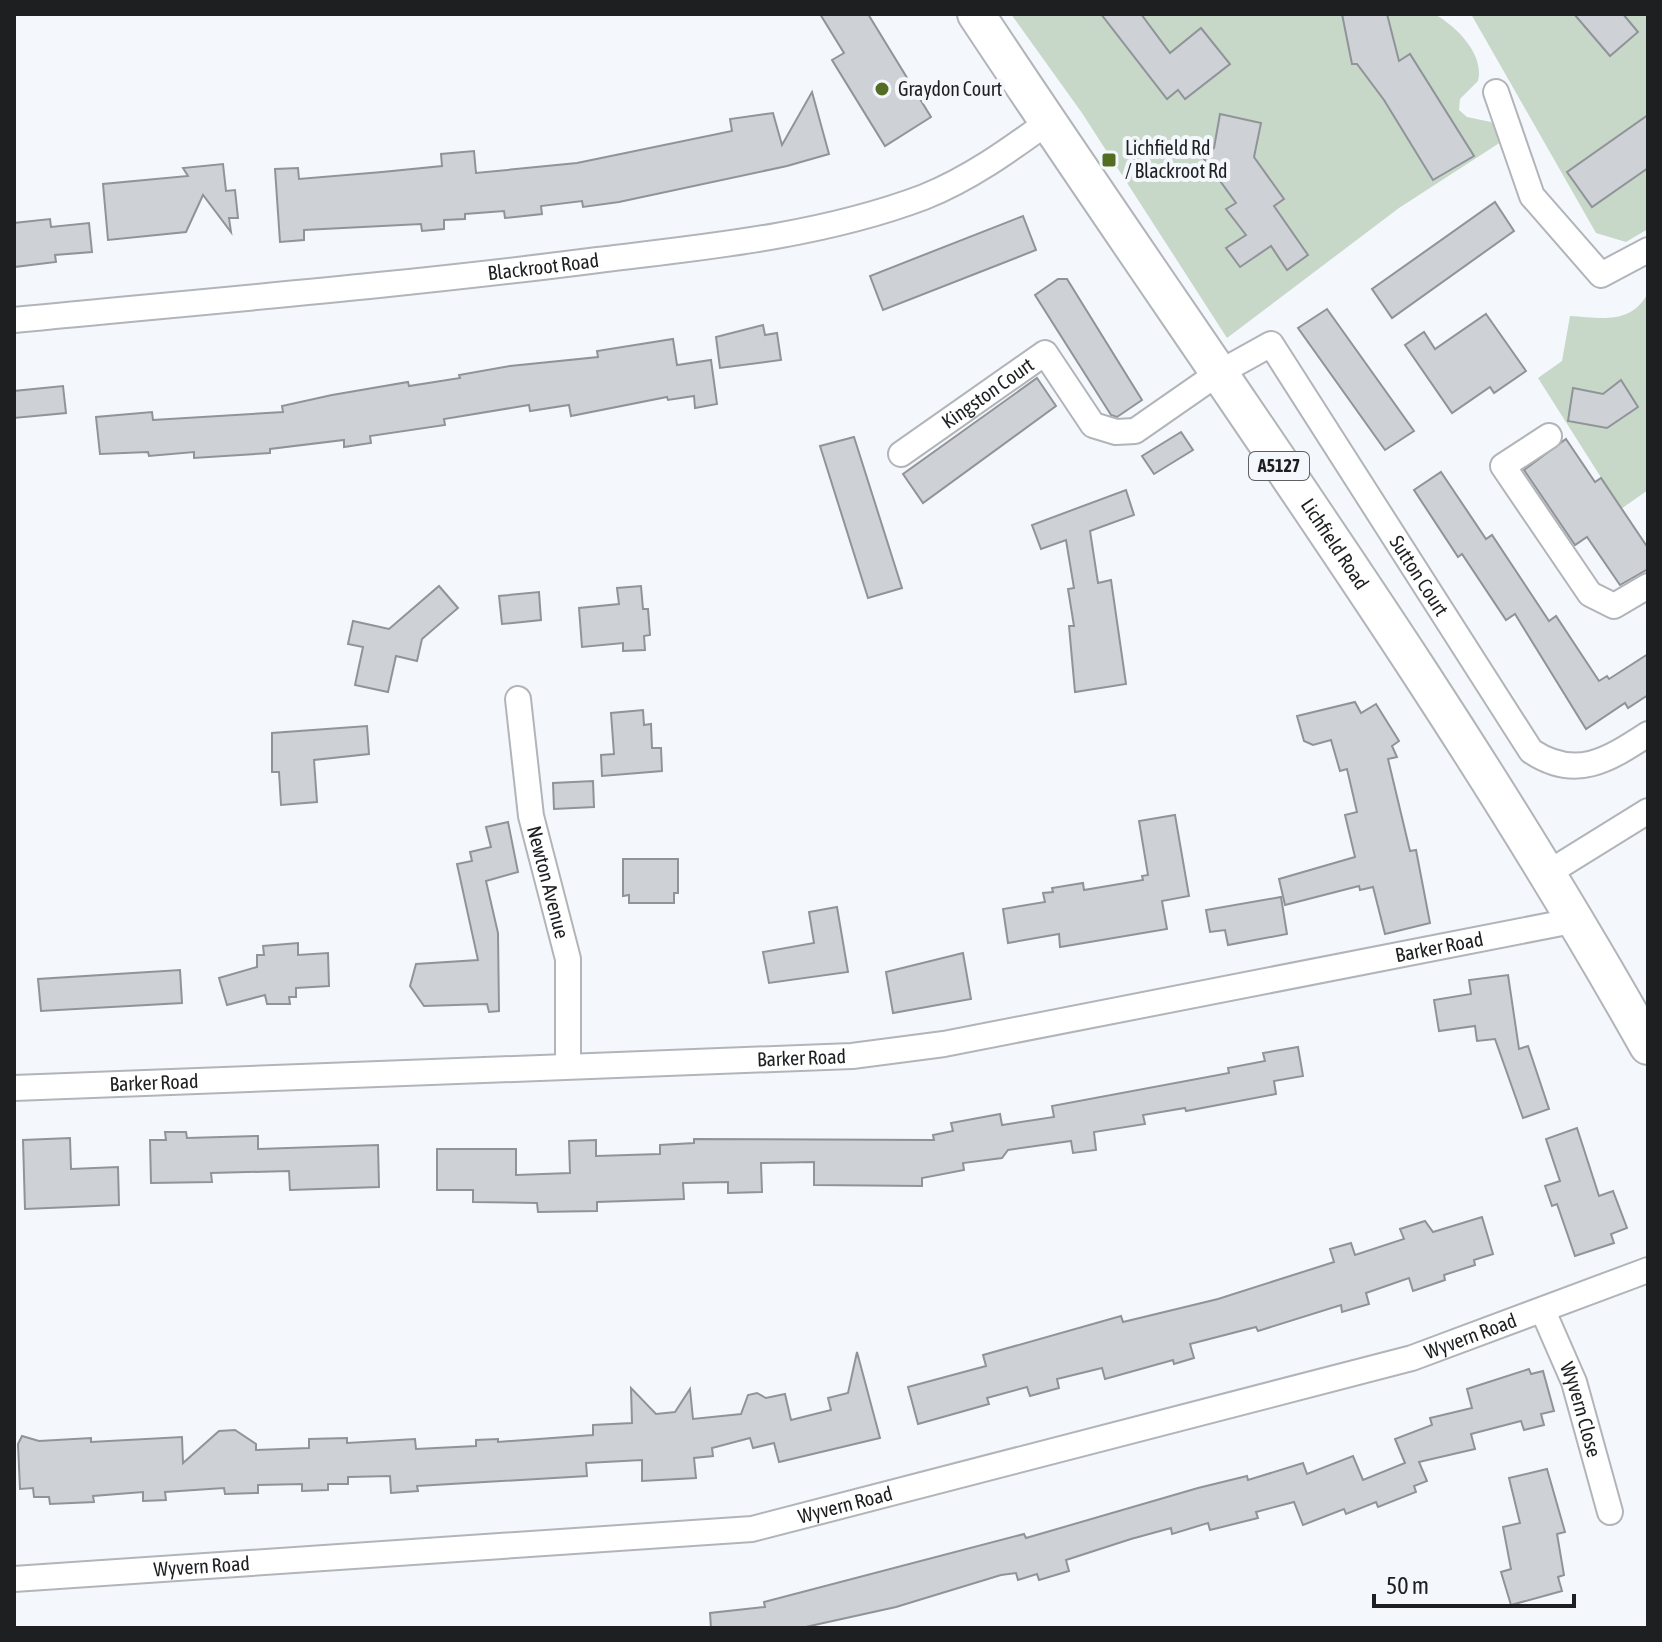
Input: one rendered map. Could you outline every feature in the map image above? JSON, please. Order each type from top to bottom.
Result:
[{"type":"main road","name":"Lichfield Road","points":[[976,14],[1386,621],[1577,920],[1648,1046]]},
{"type":"street","points":[[1496,92],[1532,196],[1601,275],[1648,250]]},
{"type":"street","name":"Blackroot Road","points":[[14,320],[493,274],[755,238],[839,222],[926,196],[991,164],[1048,122]]},
{"type":"street","name":"Sutton Court","points":[[1217,374],[1271,344],[1531,751],[1549,763],[1575,767],[1610,759],[1648,734]]},
{"type":"street","name":"Kingston Court","points":[[901,454],[1045,353],[1093,425],[1116,432],[1135,431],[1217,374]]},
{"type":"street","points":[[1549,436],[1503,466],[1590,594],[1614,606],[1648,586]]},
{"type":"street","name":"Newton Avenue","points":[[518,699],[531,816],[568,959],[568,1066]]},
{"type":"street","points":[[1548,873],[1648,811]]},
{"type":"street","name":"Barker Road","points":[[14,1088],[852,1056],[944,1044],[1577,920]]},
{"type":"street","name":"Wyvern Road","points":[[14,1579],[752,1529],[1412,1358],[1648,1270]]},
{"type":"street","name":"Wyvern Close","points":[[1543,1311],[1574,1382],[1610,1512]]},
{"type":"green space","points":[[1011,14],[1434,14],[1459,33],[1477,61],[1478,81],[1460,99],[1459,110],[1467,117],[1491,122],[1504,140],[1399,208],[1227,338],[1082,113]]},
{"type":"green space","points":[[1471,14],[1648,14],[1648,229],[1626,242],[1596,233]]},
{"type":"green space","points":[[1648,293],[1648,490],[1621,509],[1538,378],[1562,361],[1570,316],[1604,318],[1624,315],[1641,303]]},
{"type":"building","name":"Graydon Court","points":[[820,14],[868,14],[931,117],[885,146],[832,60],[844,53]]},
{"type":"building","points":[[1101,14],[1141,14],[1170,53],[1201,28],[1230,64],[1185,99],[1178,90],[1167,99]]},
{"type":"building","points":[[1342,14],[1387,14],[1399,61],[1410,54],[1474,156],[1433,180],[1384,100],[1357,64],[1352,64]]},
{"type":"building","points":[[1574,14],[1623,14],[1638,32],[1610,56]]},
{"type":"building","points":[[812,92],[829,154],[787,166],[619,202],[583,207],[582,201],[541,206],[542,214],[505,218],[504,211],[465,214],[465,219],[444,220],[444,229],[422,231],[421,224],[304,230],[304,240],[280,242],[275,169],[298,168],[299,179],[382,172],[442,166],[441,154],[474,151],[476,173],[577,163],[732,131],[730,119],[773,113],[782,145]]},
{"type":"building","points":[[1220,114],[1261,123],[1254,157],[1284,199],[1274,206],[1308,255],[1287,270],[1271,246],[1240,267],[1226,248],[1246,235],[1226,209],[1236,203],[1202,156],[1214,148]]},
{"type":"building","points":[[1648,115],[1648,168],[1592,207],[1567,172]]},
{"type":"building","points":[[223,164],[226,191],[235,190],[238,218],[229,218],[231,232],[203,195],[186,232],[108,240],[103,184],[188,176],[183,168]]},
{"type":"building","points":[[1495,202],[1514,231],[1392,318],[1372,289]]},
{"type":"building","points":[[1023,216],[1036,250],[883,310],[870,276]]},
{"type":"building","points":[[50,219],[51,227],[89,223],[92,252],[55,255],[56,262],[14,267],[14,223]]},
{"type":"building","points":[[1058,279],[1067,279],[1142,400],[1117,417],[1111,415],[1035,295]]},
{"type":"building","points":[[1327,309],[1414,431],[1385,450],[1298,328]]},
{"type":"building","points":[[1486,314],[1526,371],[1494,393],[1490,387],[1452,413],[1405,345],[1424,332],[1435,349]]},
{"type":"building","points":[[763,325],[765,335],[777,333],[781,360],[720,368],[716,337]]},
{"type":"building","points":[[673,339],[677,365],[711,360],[717,404],[695,408],[694,396],[668,400],[667,397],[571,416],[569,405],[530,411],[529,405],[444,419],[445,425],[370,436],[371,443],[344,447],[344,440],[270,449],[270,453],[194,458],[194,452],[149,456],[148,452],[100,454],[96,417],[152,412],[153,420],[283,412],[282,406],[332,395],[408,382],[409,386],[460,378],[459,375],[510,366],[598,357],[597,351]]},
{"type":"building","points":[[1037,378],[1056,406],[923,503],[903,474]]},
{"type":"building","points":[[1621,380],[1638,407],[1607,428],[1568,421],[1573,388],[1603,394]]},
{"type":"building","points":[[63,386],[66,413],[14,418],[14,391]]},
{"type":"building","points":[[1181,432],[1193,450],[1154,474],[1142,456]]},
{"type":"building","points":[[854,437],[902,588],[868,598],[820,446]]},
{"type":"building","points":[[1566,439],[1595,482],[1601,478],[1648,548],[1648,569],[1620,585],[1587,537],[1575,545],[1524,470]]},
{"type":"building","points":[[1441,472],[1486,539],[1492,535],[1549,621],[1556,616],[1599,681],[1607,676],[1609,679],[1648,654],[1648,695],[1628,708],[1625,703],[1586,729],[1515,614],[1506,620],[1462,554],[1458,557],[1414,490]]},
{"type":"building","points":[[1126,490],[1134,515],[1090,531],[1098,583],[1111,580],[1126,684],[1075,692],[1069,626],[1074,626],[1068,589],[1074,588],[1066,540],[1041,549],[1032,525]]},
{"type":"building","points":[[439,586],[458,608],[422,639],[417,661],[396,656],[388,692],[355,685],[363,647],[348,644],[353,621],[389,629]]},
{"type":"building","points":[[641,586],[643,609],[648,609],[650,635],[644,636],[645,650],[623,651],[623,643],[582,647],[579,608],[619,604],[617,588]]},
{"type":"building","points":[[539,592],[541,620],[502,624],[499,596]]},
{"type":"building","points":[[1355,702],[1361,713],[1376,704],[1399,741],[1392,746],[1397,757],[1388,759],[1410,851],[1416,850],[1430,923],[1385,934],[1373,887],[1360,890],[1359,886],[1285,905],[1279,879],[1355,857],[1345,815],[1357,812],[1347,769],[1340,771],[1331,740],[1313,745],[1304,741],[1297,716]]},
{"type":"building","points":[[643,710],[644,725],[651,724],[652,748],[661,748],[662,771],[602,776],[601,755],[614,754],[611,713]]},
{"type":"building","points":[[367,726],[369,754],[314,760],[317,802],[281,805],[279,772],[272,772],[272,733]]},
{"type":"building","points":[[593,781],[594,807],[554,809],[553,783]]},
{"type":"building","points":[[1175,815],[1189,896],[1162,901],[1167,929],[1060,947],[1059,934],[1008,943],[1003,909],[1045,902],[1043,893],[1053,892],[1052,888],[1083,883],[1084,890],[1143,880],[1142,876],[1148,875],[1139,821]]},
{"type":"building","points":[[508,822],[518,872],[486,881],[498,933],[499,1011],[489,1012],[487,1004],[424,1006],[410,986],[416,964],[478,960],[457,864],[472,861],[470,852],[491,847],[486,827]]},
{"type":"building","points":[[623,859],[678,859],[678,893],[674,893],[674,903],[629,903],[629,895],[623,896]]},
{"type":"building","points":[[1281,897],[1287,934],[1228,945],[1225,930],[1210,932],[1206,910]]},
{"type":"building","points":[[837,907],[848,972],[769,983],[763,952],[814,943],[809,912]]},
{"type":"building","points":[[298,943],[298,955],[328,953],[329,986],[296,988],[296,997],[289,997],[290,1004],[267,1004],[265,995],[227,1005],[219,978],[257,967],[257,955],[264,955],[263,946]]},
{"type":"building","points":[[963,953],[971,999],[893,1013],[886,972]]},
{"type":"building","points":[[180,970],[182,1003],[41,1011],[38,979]]},
{"type":"building","points":[[1508,975],[1519,1049],[1528,1046],[1549,1109],[1523,1118],[1495,1039],[1477,1041],[1475,1026],[1439,1031],[1434,1000],[1471,994],[1469,980]]},
{"type":"building","points":[[1298,1047],[1303,1076],[1274,1081],[1276,1094],[1186,1111],[1185,1108],[1143,1115],[1145,1124],[1094,1132],[1096,1150],[1073,1153],[1071,1141],[1008,1150],[1002,1158],[963,1163],[964,1170],[922,1178],[922,1186],[814,1185],[814,1162],[761,1163],[762,1192],[728,1193],[728,1182],[683,1183],[684,1199],[597,1202],[597,1211],[538,1212],[537,1203],[473,1202],[473,1190],[437,1190],[437,1149],[516,1149],[516,1175],[570,1173],[569,1141],[596,1140],[596,1156],[660,1154],[660,1145],[694,1143],[694,1139],[934,1140],[933,1135],[953,1131],[951,1123],[1000,1114],[1002,1125],[1054,1117],[1052,1106],[1229,1073],[1228,1068],[1265,1061],[1263,1053]]},
{"type":"building","points":[[1577,1128],[1599,1196],[1613,1191],[1627,1228],[1611,1234],[1614,1243],[1575,1256],[1557,1204],[1552,1206],[1545,1186],[1560,1181],[1546,1139]]},
{"type":"building","points":[[165,1132],[186,1132],[187,1138],[258,1136],[258,1149],[378,1145],[379,1187],[290,1190],[289,1171],[211,1173],[212,1182],[151,1183],[150,1140],[166,1140]]},
{"type":"building","points":[[70,1138],[71,1169],[118,1167],[119,1205],[25,1209],[23,1140]]},
{"type":"building","points":[[1482,1217],[1493,1254],[1474,1260],[1475,1265],[1444,1275],[1445,1280],[1413,1291],[1409,1278],[1366,1293],[1369,1304],[1342,1312],[1341,1305],[1258,1331],[1256,1327],[1190,1344],[1194,1358],[1174,1364],[1173,1360],[1105,1379],[1102,1368],[1057,1379],[1059,1388],[1030,1396],[1027,1387],[987,1398],[989,1404],[918,1424],[908,1387],[986,1366],[983,1355],[1121,1316],[1123,1322],[1218,1299],[1334,1262],[1330,1249],[1351,1243],[1355,1255],[1404,1239],[1400,1229],[1425,1221],[1433,1232]]},
{"type":"building","points":[[857,1352],[880,1438],[779,1462],[774,1443],[753,1448],[750,1438],[712,1448],[713,1456],[694,1458],[696,1478],[642,1481],[642,1460],[586,1463],[587,1476],[417,1486],[418,1491],[391,1493],[390,1476],[348,1477],[348,1484],[328,1484],[328,1490],[302,1491],[302,1484],[258,1485],[258,1493],[225,1494],[224,1488],[165,1492],[166,1500],[143,1501],[143,1492],[93,1496],[94,1502],[50,1504],[49,1497],[34,1497],[33,1488],[20,1489],[18,1444],[22,1436],[39,1441],[91,1438],[91,1442],[182,1437],[183,1463],[219,1431],[235,1430],[256,1444],[256,1450],[309,1448],[309,1439],[347,1438],[347,1443],[415,1439],[416,1449],[476,1446],[476,1440],[498,1439],[498,1442],[593,1435],[593,1425],[632,1423],[631,1388],[656,1414],[675,1412],[690,1389],[693,1419],[741,1414],[748,1395],[757,1393],[766,1398],[785,1394],[791,1420],[831,1410],[828,1398],[848,1393]]},
{"type":"building","points":[[1529,1369],[1531,1374],[1543,1371],[1554,1411],[1541,1414],[1544,1425],[1524,1430],[1521,1421],[1471,1434],[1475,1449],[1419,1462],[1427,1481],[1414,1486],[1416,1492],[1378,1507],[1376,1502],[1346,1514],[1344,1509],[1303,1525],[1294,1502],[1256,1512],[1258,1518],[1210,1530],[1208,1523],[1172,1534],[1171,1528],[1131,1539],[1066,1560],[1069,1571],[1039,1580],[1037,1574],[1018,1580],[1016,1573],[1001,1575],[896,1607],[801,1628],[711,1628],[710,1613],[765,1607],[764,1602],[1024,1534],[1026,1538],[1198,1488],[1247,1476],[1248,1480],[1303,1463],[1307,1474],[1353,1456],[1363,1480],[1405,1463],[1395,1439],[1432,1425],[1430,1418],[1472,1408],[1467,1389]]},
{"type":"building","points":[[1547,1469],[1565,1532],[1557,1534],[1564,1575],[1558,1577],[1562,1591],[1511,1605],[1501,1572],[1511,1569],[1503,1527],[1520,1523],[1509,1478]]},
{"type":"place","name":"Graydon Court","points":[[882,89]]},
{"type":"place","name":"Lichfield Rd / Blackroot Rd","points":[[1109,160]]}]
